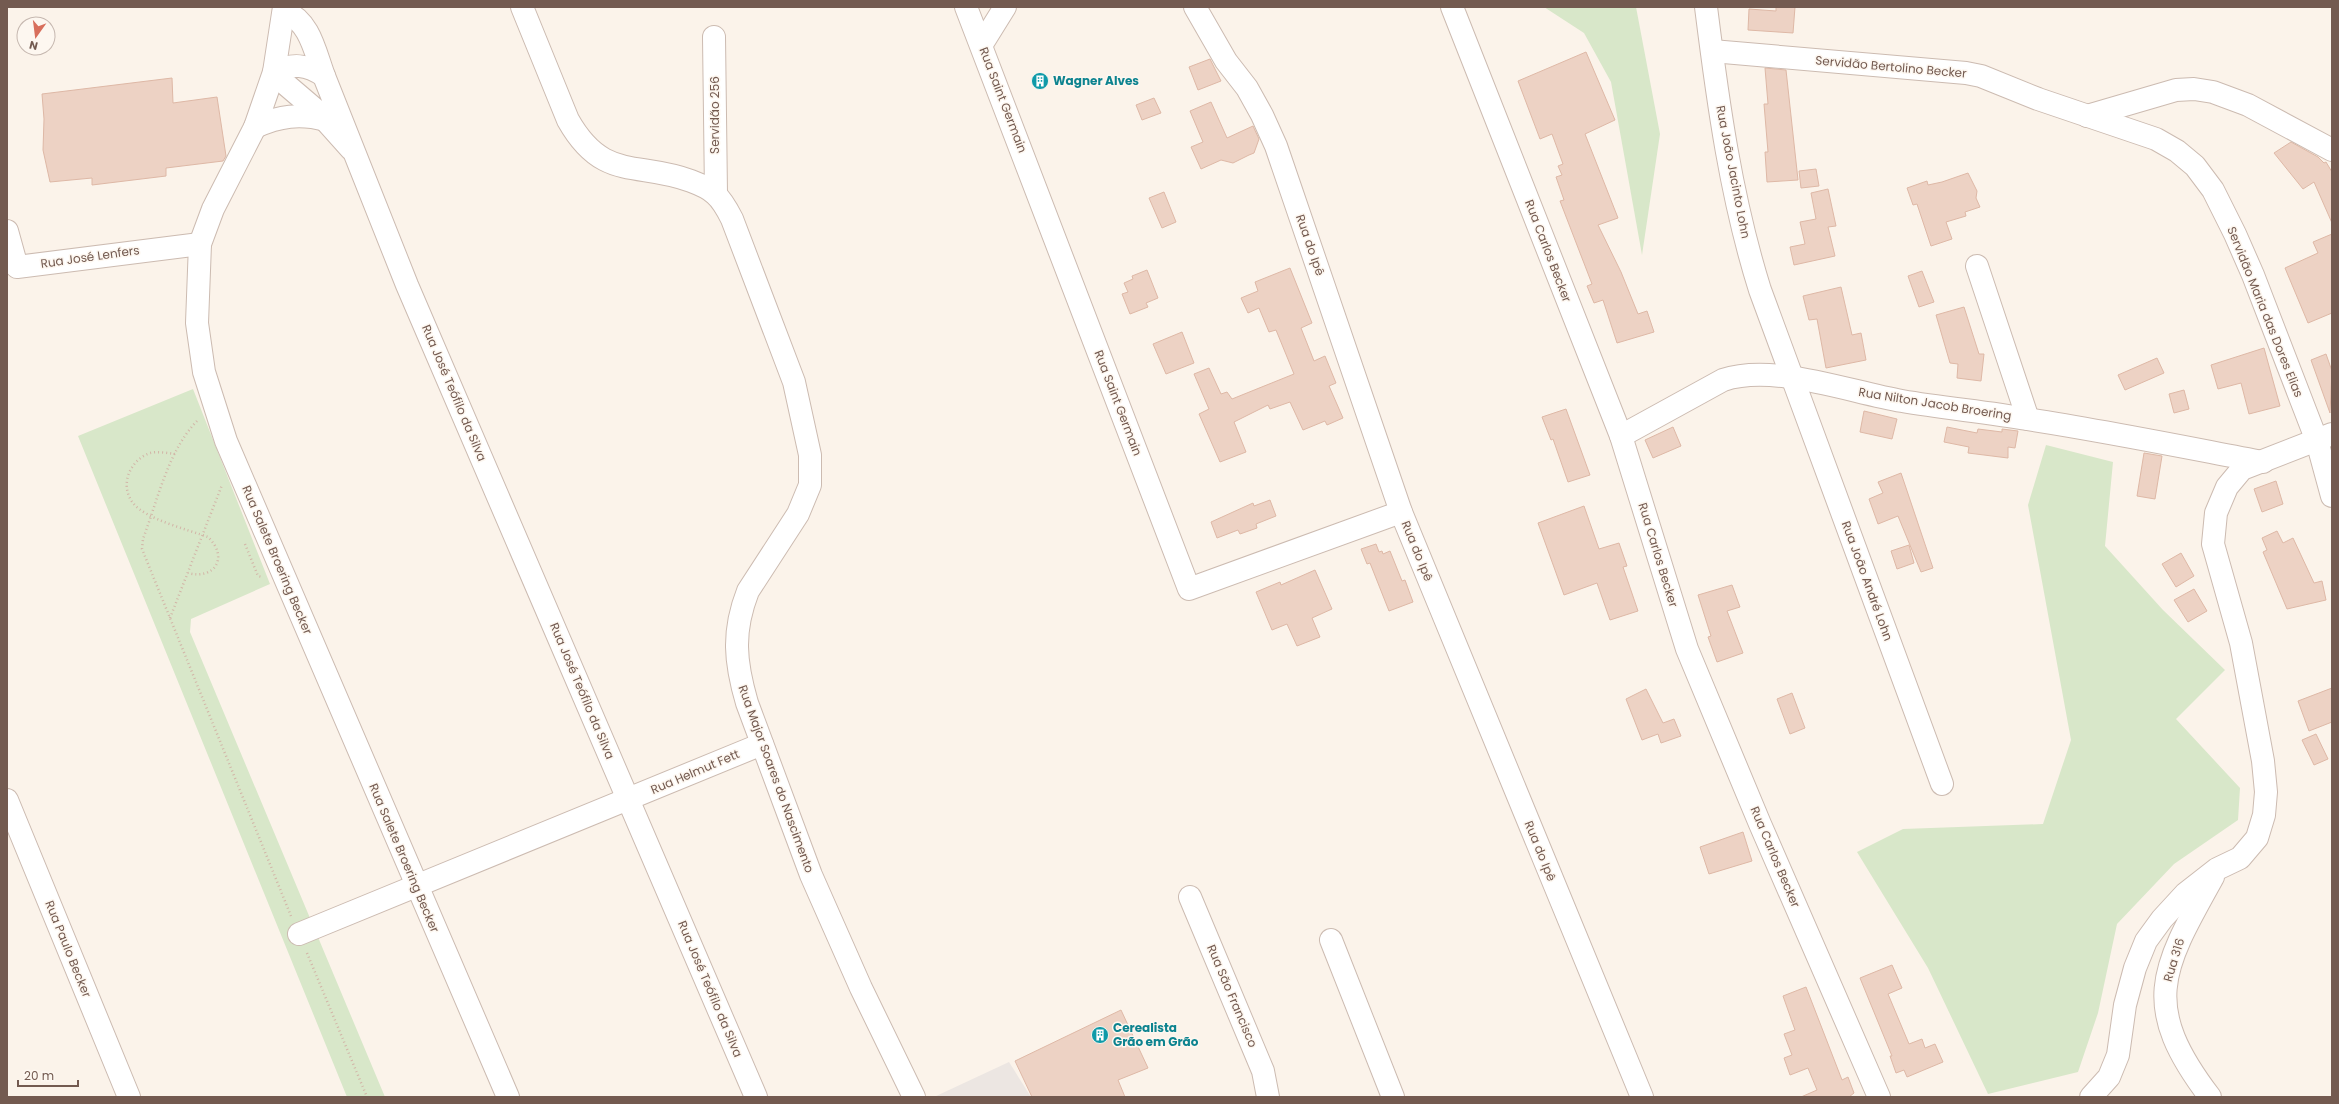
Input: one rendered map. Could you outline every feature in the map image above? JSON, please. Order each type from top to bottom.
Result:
[{"type":"street","points":[[522,7],[568,120],[589,149],[621,167],[684,178],[716,194]]},
{"type":"street","name":"Rua Saint Germain","points":[[966,7],[982,44],[1189,589],[1401,512]]},
{"type":"street","points":[[982,44],[1006,7]]},
{"type":"street","name":"Rua do Ipê","points":[[1195,7],[1226,61],[1247,88],[1262,115],[1276,146],[1401,512],[1642,1097]]},
{"type":"street","name":"Rua Carlos Becker","points":[[1452,7],[1621,436],[1687,649],[1760,824],[1879,1097]]},
{"type":"street","name":"Rua João Jacinto Lohn","points":[[1706,7],[1738,213],[1760,290],[1793,378]]},
{"type":"street","name":"Rua Salete Broering Becker","points":[[284,9],[274,72],[255,127],[213,208],[200,244],[197,323],[204,372],[214,408],[416,887],[508,1097]]},
{"type":"street","name":"Rua José Teófilo da Silva","points":[[284,9],[295,16],[306,27],[351,149],[407,285],[756,1097]]},
{"type":"street","name":"Servidão 256","points":[[714,37],[716,194]]},
{"type":"street","name":"Servidão Bertolino Becker","points":[[1712,51],[1966,73],[1981,76],[2087,116]]},
{"type":"street","points":[[324,76],[308,67],[299,65],[282,68],[274,72],[326,120],[351,149]]},
{"type":"street","points":[[2087,116],[2176,90],[2194,89],[2213,92],[2248,105],[2289,125],[2332,150]]},
{"type":"street","points":[[255,127],[272,120],[294,116],[326,120]]},
{"type":"street","name":"Servidão Maria das Dores Elias","points":[[2087,116],[2156,139],[2177,151],[2195,166],[2212,190],[2235,234],[2324,437],[2332,496]]},
{"type":"street","name":"Rua Major Soares do Nascimento","points":[[716,194],[732,219],[794,382],[810,455],[810,485],[798,514],[748,591],[739,622],[736,639],[739,674],[762,744],[811,875],[861,988],[914,1097]]},
{"type":"street","name":"Rua José Lenfers","points":[[7,231],[12,268],[200,244]]},
{"type":"street","points":[[1977,266],[2028,419]]},
{"type":"street","name":"Rua Nilton Jacob Broering","points":[[1621,436],[1723,380],[1736,375],[1765,374],[1793,378],[1901,401],[2028,419],[2263,462]]},
{"type":"street","name":"Rua João André Lohn","points":[[1793,378],[1942,784]]},
{"type":"street","points":[[2091,1097],[2109,1077],[2118,1055],[2125,1005],[2135,968],[2146,941],[2162,919],[2185,894],[2217,869],[2240,858],[2257,838],[2264,815],[2266,792],[2249,678],[2215,553],[2214,524],[2219,503],[2234,478],[2242,469],[2324,437]]},
{"type":"street","name":"Rua Helmut Fett","points":[[299,934],[629,800],[762,744]]},
{"type":"street","name":"Rua Paulo Becker","points":[[7,800],[129,1097]]},
{"type":"street","name":"Rua 316","points":[[2210,1097],[2189,1069],[2171,1034],[2164,1004],[2167,975],[2178,941],[2217,869]]},
{"type":"street","name":"Rua São Francisco","points":[[1190,897],[1263,1071],[1268,1097]]},
{"type":"street","points":[[1331,940],[1393,1097]]},
{"type":"path","points":[[198,421],[185,434],[175,454],[143,538],[142,549],[299,934],[368,1097]]},
{"type":"path","points":[[175,454],[151,453],[137,460],[128,473],[126,488],[132,503],[152,516],[203,535],[215,544],[219,555],[216,565],[209,573],[198,576],[188,573]]},
{"type":"path","points":[[170,619],[223,485]]},
{"type":"shaded area","points":[[1009,1062],[1031,1097],[934,1097]]},
{"type":"green space","points":[[1544,7],[1636,7],[1660,134],[1642,255],[1611,82],[1584,33]]},
{"type":"green space","points":[[193,389],[270,584],[191,619],[190,632],[385,1097],[347,1097],[78,436]]},
{"type":"green space","points":[[2046,445],[2113,462],[2105,546],[2163,610],[2225,670],[2176,719],[2240,788],[2238,820],[2174,864],[2117,924],[2098,1013],[2078,1072],[1988,1094],[1928,968],[1857,852],[1903,829],[2043,824],[2071,740],[2028,505]]},
{"type":"building","points":[[1776,7],[1795,7],[1793,33],[1748,30],[1749,9],[1776,11]]},
{"type":"building","points":[[1586,52],[1615,120],[1585,134],[1618,218],[1598,225],[1621,272],[1638,314],[1647,311],[1654,332],[1617,343],[1603,300],[1594,303],[1587,286],[1592,284],[1560,201],[1564,200],[1556,177],[1562,175],[1558,166],[1563,164],[1552,134],[1540,139],[1518,81]]},
{"type":"building","points":[[1210,59],[1221,81],[1198,90],[1189,67]]},
{"type":"building","points":[[1765,68],[1786,70],[1798,180],[1767,182],[1765,152],[1768,152],[1764,104],[1768,104]]},
{"type":"building","points":[[172,78],[173,103],[217,97],[226,156],[223,161],[166,168],[166,176],[92,185],[92,178],[50,182],[43,150],[44,119],[42,94]]},
{"type":"building","points":[[1154,98],[1161,113],[1142,120],[1136,105]]},
{"type":"building","points":[[1211,102],[1227,138],[1253,126],[1259,139],[1254,153],[1233,163],[1221,160],[1201,169],[1191,147],[1203,142],[1190,111]]},
{"type":"building","points":[[2291,142],[2318,157],[2324,163],[2326,162],[2332,172],[2332,223],[2314,182],[2303,189],[2274,153]]},
{"type":"building","points":[[1816,169],[1819,186],[1801,188],[1799,171]]},
{"type":"building","points":[[1968,173],[1977,191],[1976,198],[1980,207],[1965,212],[1966,216],[1946,222],[1952,239],[1931,246],[1917,204],[1913,205],[1907,188],[1927,181],[1928,185],[1942,182]]},
{"type":"building","points":[[1828,189],[1836,226],[1828,227],[1835,256],[1794,265],[1790,247],[1805,244],[1800,222],[1816,219],[1811,193]]},
{"type":"building","points":[[1164,192],[1176,222],[1162,228],[1149,198]]},
{"type":"building","points":[[2332,234],[2332,313],[2308,323],[2285,268],[2318,253],[2313,242]]},
{"type":"building","points":[[1290,268],[1312,323],[1301,328],[1314,361],[1325,356],[1336,383],[1329,386],[1343,418],[1327,425],[1325,421],[1303,430],[1290,402],[1270,409],[1268,405],[1234,422],[1246,452],[1220,462],[1199,414],[1209,409],[1194,374],[1209,368],[1221,394],[1227,392],[1232,399],[1294,374],[1276,330],[1269,332],[1259,308],[1248,313],[1241,298],[1258,291],[1255,282]]},
{"type":"building","points":[[1147,270],[1158,298],[1146,303],[1148,307],[1130,314],[1122,294],[1128,292],[1124,283],[1133,279],[1132,276]]},
{"type":"building","points":[[1922,271],[1934,302],[1919,307],[1908,276]]},
{"type":"building","points":[[1841,287],[1852,335],[1861,333],[1866,360],[1826,368],[1817,319],[1809,320],[1803,296]]},
{"type":"building","points":[[1964,307],[1979,354],[1984,354],[1981,381],[1957,378],[1958,364],[1950,363],[1936,315]]},
{"type":"building","points":[[1182,332],[1194,363],[1166,374],[1153,344]]},
{"type":"building","points":[[2264,348],[2280,406],[2249,414],[2241,383],[2218,389],[2211,365]]},
{"type":"building","points":[[2326,354],[2332,371],[2330,413],[2311,360]]},
{"type":"building","points":[[2157,358],[2164,373],[2125,390],[2118,375]]},
{"type":"building","points":[[2184,390],[2189,409],[2174,413],[2169,394]]},
{"type":"building","points":[[1566,409],[1590,475],[1568,482],[1553,439],[1551,440],[1542,417]]},
{"type":"building","points":[[1864,411],[1897,419],[1892,439],[1860,432]]},
{"type":"building","points":[[1673,427],[1681,446],[1653,458],[1645,440]]},
{"type":"building","points":[[1947,427],[1977,433],[1978,429],[2002,432],[2002,429],[2018,431],[2015,448],[2008,447],[2008,458],[1968,453],[1969,447],[1944,442]]},
{"type":"building","points":[[2144,453],[2162,456],[2155,499],[2137,496]]},
{"type":"building","points":[[1901,473],[1933,568],[1921,572],[1898,516],[1878,524],[1869,499],[1883,493],[1878,482]]},
{"type":"building","points":[[2276,481],[2283,504],[2262,512],[2254,489]]},
{"type":"building","points":[[1270,500],[1276,516],[1256,524],[1257,528],[1240,534],[1238,530],[1217,538],[1211,522],[1253,503],[1254,506]]},
{"type":"building","points":[[1584,506],[1599,549],[1619,543],[1627,566],[1623,567],[1638,611],[1610,620],[1597,583],[1564,595],[1538,523]]},
{"type":"building","points":[[2277,531],[2283,543],[2293,538],[2314,583],[2322,581],[2326,600],[2287,609],[2263,552],[2267,550],[2262,538]]},
{"type":"building","points":[[1376,544],[1379,552],[1382,551],[1383,554],[1390,551],[1402,581],[1405,580],[1413,602],[1389,611],[1370,563],[1367,564],[1361,549]]},
{"type":"building","points":[[1909,545],[1914,563],[1897,569],[1891,551]]},
{"type":"building","points":[[2181,553],[2194,576],[2176,587],[2162,564]]},
{"type":"building","points":[[1315,570],[1332,609],[1312,618],[1320,637],[1297,646],[1287,624],[1272,630],[1256,592],[1280,582],[1281,585]]},
{"type":"building","points":[[1732,585],[1740,607],[1727,611],[1743,653],[1717,662],[1708,637],[1711,636],[1698,595]]},
{"type":"building","points":[[2194,589],[2207,611],[2188,622],[2174,600]]},
{"type":"building","points":[[2332,688],[2332,722],[2309,731],[2298,701]]},
{"type":"building","points":[[1646,689],[1663,723],[1674,719],[1681,736],[1661,743],[1658,734],[1642,740],[1626,699]]},
{"type":"building","points":[[1792,693],[1805,728],[1790,734],[1777,699]]},
{"type":"building","points":[[2316,734],[2328,759],[2314,765],[2302,740]]},
{"type":"building","points":[[1743,832],[1752,861],[1709,874],[1700,847]]},
{"type":"building","points":[[1892,965],[1902,988],[1888,994],[1909,1044],[1922,1039],[1925,1048],[1935,1044],[1943,1062],[1907,1077],[1904,1070],[1896,1073],[1890,1056],[1892,1056],[1860,978]]},
{"type":"building","points":[[1806,987],[1842,1080],[1848,1077],[1854,1093],[1849,1097],[1801,1097],[1817,1090],[1808,1068],[1790,1075],[1784,1058],[1792,1055],[1784,1034],[1795,1030],[1783,996]]},
{"type":"building","name":"Cerealista Grão em Grão","points":[[1121,1010],[1148,1068],[1118,1080],[1125,1097],[1032,1097],[1015,1061]]},
{"type":"place","name":"Wagner Alves","points":[[1040,81]]},
{"type":"place","name":"Cerealista Grão em Grão","points":[[1100,1035]]}]
